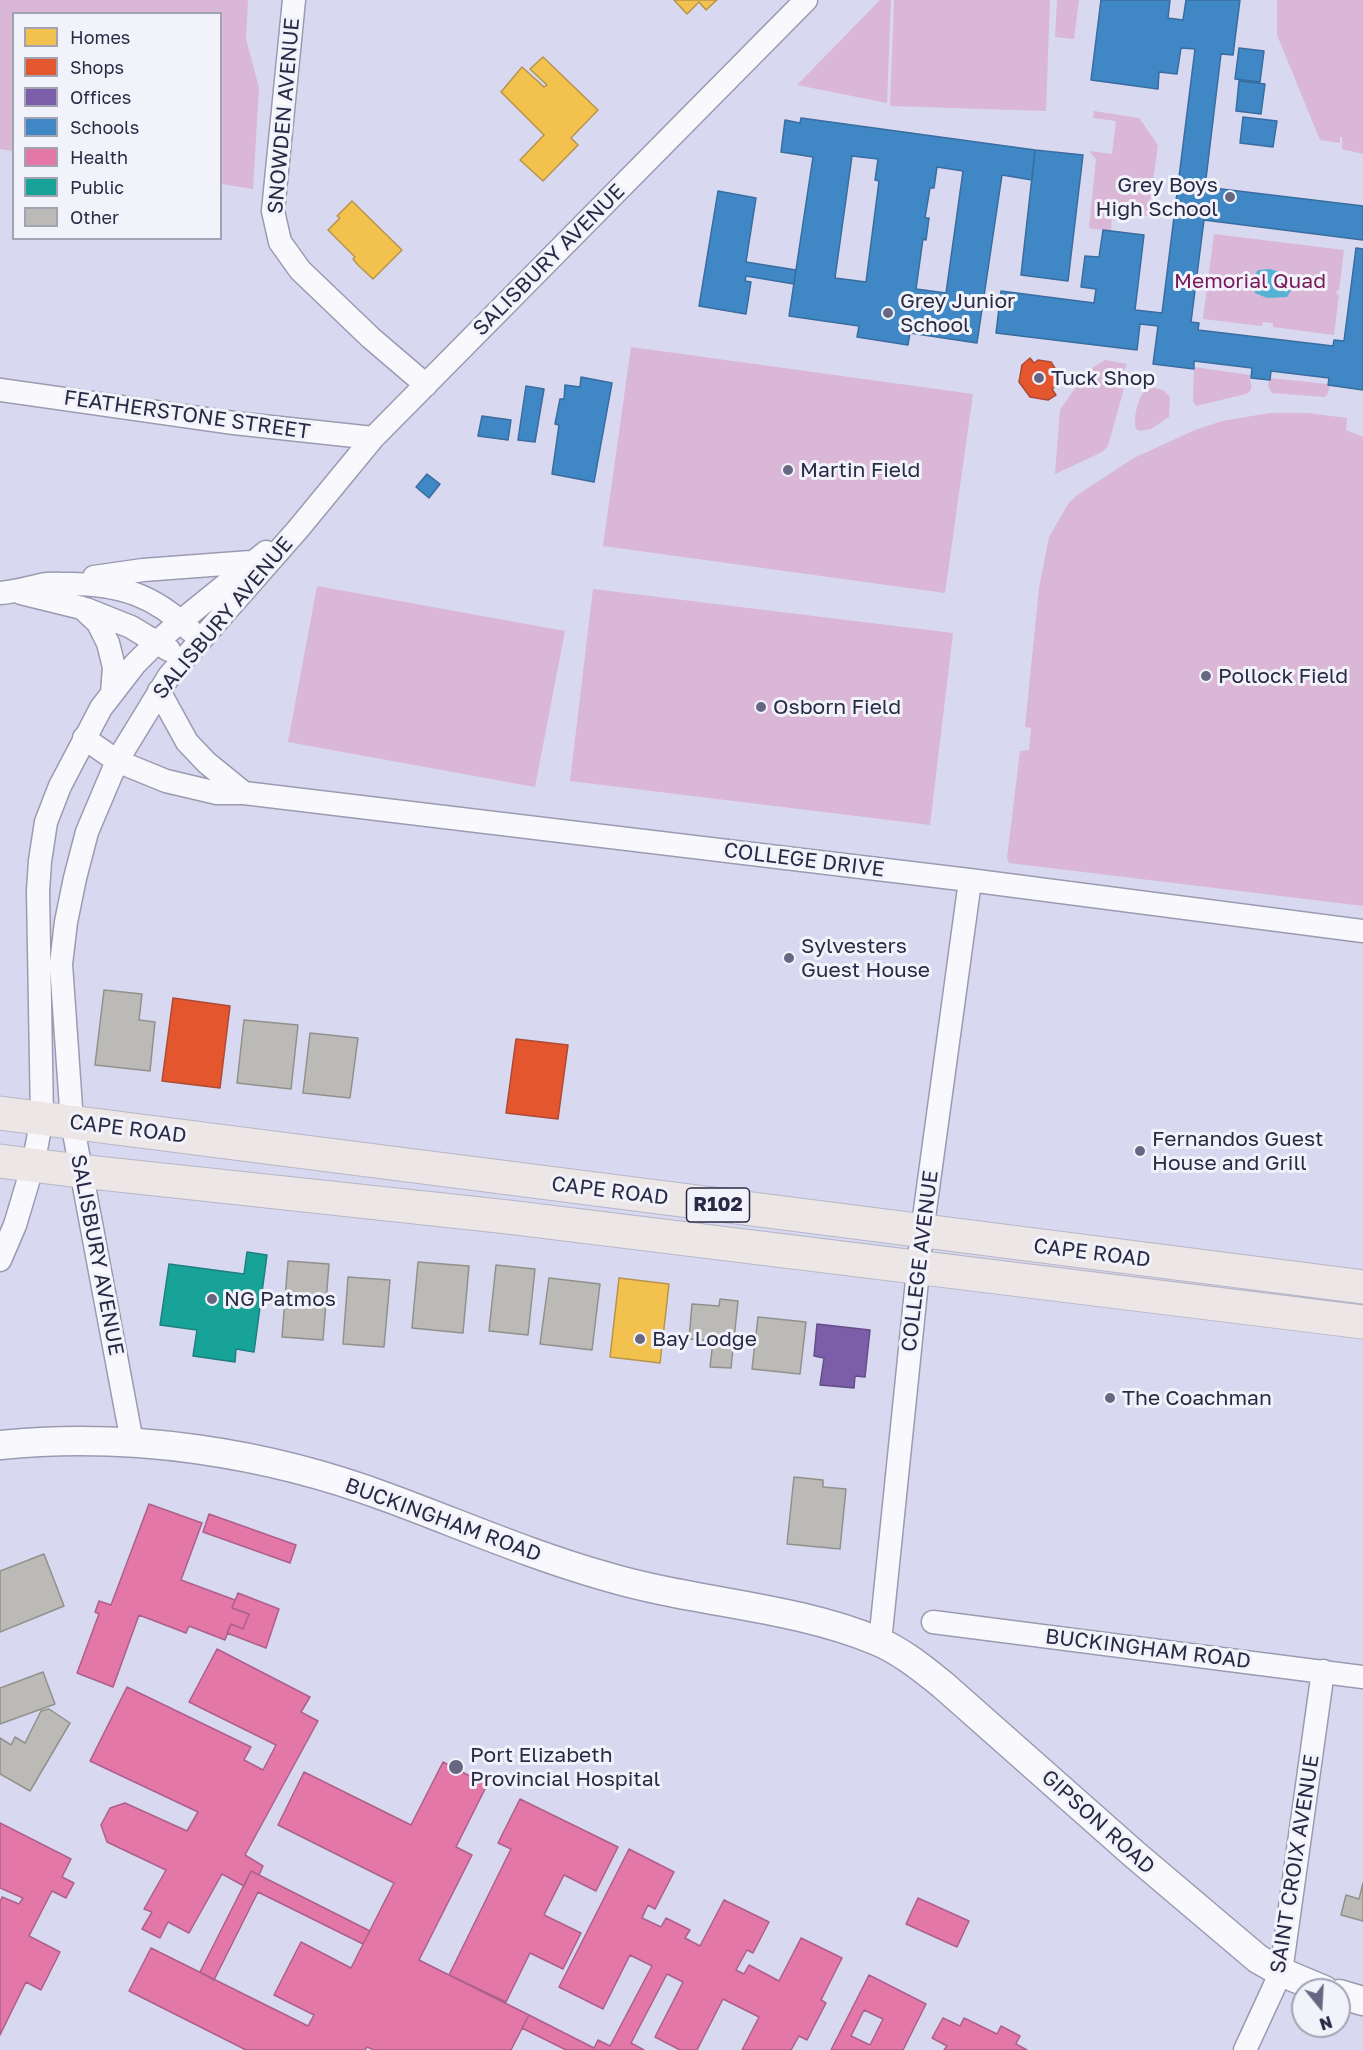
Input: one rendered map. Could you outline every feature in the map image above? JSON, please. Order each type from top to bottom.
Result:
[{"type":"main road","name":"CAPE ROAD","points":[[0,1113],[1363,1287]]},
{"type":"main road","name":"CAPE ROAD","points":[[0,1161],[496,1215],[1363,1322]]},
{"type":"street","name":"SNOWDEN AVENUE","points":[[294,0],[273,211],[280,242],[300,270],[371,338],[426,385]]},
{"type":"street","name":"SALISBURY AVENUE","points":[[0,1260],[15,1226],[33,1165],[57,1120],[62,964],[66,922],[87,832],[117,761],[159,691],[374,438],[806,0]]},
{"type":"street","name":"FEATHERSTONE STREET","points":[[0,390],[245,424],[374,438]]},
{"type":"street","name":"SALISBURY AVENUE","points":[[132,1442],[80,1171],[57,1120],[41,1042],[37,921],[39,861],[46,822],[60,786],[84,738],[112,693],[135,664],[181,621],[251,562],[299,528]]},
{"type":"street","points":[[8,593],[42,584],[143,570],[251,562]]},
{"type":"street","points":[[42,584],[113,586],[134,593],[159,605],[201,640]]},
{"type":"street","points":[[8,593],[82,608],[131,627],[158,642],[183,660]]},
{"type":"street","points":[[82,608],[98,623],[108,643],[114,667],[112,693]]},
{"type":"street","points":[[159,691],[187,742],[207,763],[244,793]]},
{"type":"street","name":"COLLEGE DRIVE","points":[[84,738],[117,761],[166,781],[217,793],[244,793],[1363,931]]},
{"type":"street","name":"COLLEGE AVENUE","points":[[880,1642],[922,1232],[970,881]]},
{"type":"street","name":"BUCKINGHAM ROAD","points":[[0,1445],[24,1442],[132,1442],[220,1452],[267,1461],[390,1498],[607,1577],[661,1591],[806,1619],[880,1642]]},
{"type":"street","name":"BUCKINGHAM ROAD","points":[[933,1623],[1363,1677]]},
{"type":"street","name":"GIPSON ROAD","points":[[880,1642],[919,1666],[943,1685],[1202,1913],[1258,1959],[1295,1978]]},
{"type":"street","name":"SAINT CROIX AVENUE","points":[[1245,2050],[1281,1972],[1323,1671]]},
{"type":"green space","points":[[0,0],[248,0],[246,39],[259,88],[253,189],[222,184],[222,12],[12,12],[12,151],[0,149]]},
{"type":"green space","points":[[880,0],[891,0],[887,103],[797,85]]},
{"type":"green space","points":[[894,0],[1050,0],[1046,111],[890,106]]},
{"type":"green space","points":[[1057,0],[1079,0],[1074,39],[1055,37]]},
{"type":"green space","points":[[1277,0],[1363,0],[1363,154],[1342,149],[1342,137],[1340,137],[1340,143],[1320,140],[1277,35]]},
{"type":"green space","points":[[1094,111],[1139,118],[1158,145],[1148,216],[1112,211],[1111,231],[1089,228],[1096,159],[1089,151],[1112,154],[1116,121],[1093,118]]},
{"type":"green space","name":"Memorial Quad","points":[[1214,234],[1344,250],[1339,290],[1336,294],[1339,295],[1334,335],[1273,327],[1273,323],[1263,322],[1262,326],[1203,319]]},
{"type":"green space","name":"Martin Field","points":[[631,347],[973,394],[945,593],[603,546]]},
{"type":"green space","points":[[1105,360],[1127,364],[1122,376],[1123,392],[1108,446],[1102,452],[1055,474],[1060,410],[1087,371]]},
{"type":"green space","points":[[1194,367],[1250,375],[1251,390],[1246,394],[1196,406],[1193,401]]},
{"type":"green space","points":[[1270,378],[1330,386],[1324,397],[1272,393],[1268,386]]},
{"type":"green space","points":[[1153,388],[1163,390],[1170,397],[1169,417],[1151,429],[1140,431],[1135,425],[1138,405],[1144,392]]},
{"type":"green space","name":"Pollock Field","points":[[1270,413],[1308,413],[1347,418],[1346,430],[1363,437],[1363,906],[1009,863],[1007,858],[1020,751],[1029,750],[1031,728],[1025,727],[1039,588],[1049,537],[1068,504],[1077,495],[1134,458],[1195,430],[1222,421]]},
{"type":"green space","points":[[317,586],[565,631],[535,787],[288,742]]},
{"type":"green space","name":"Osborn Field","points":[[593,589],[953,633],[930,825],[570,781]]},
{"type":"water","points":[[1270,269],[1291,275],[1293,287],[1287,297],[1267,298],[1255,293],[1253,281],[1256,273],[1258,270]]},
{"type":"building: Homes","points":[[674,0],[717,0],[706,10],[699,2],[687,14]]},
{"type":"building: Homes","points":[[543,57],[598,110],[571,138],[578,145],[543,181],[520,160],[544,135],[501,92],[522,67],[544,87],[547,85],[530,69]]},
{"type":"building: Homes","points":[[352,201],[402,250],[373,279],[328,230],[340,218],[337,216]]},
{"type":"building: Homes","points":[[619,1278],[669,1284],[660,1363],[610,1357]]},
{"type":"building: Shops","name":"Tuck Shop","points":[[1030,358],[1034,363],[1038,360],[1051,362],[1058,373],[1058,385],[1052,389],[1056,395],[1048,400],[1030,397],[1019,382],[1022,365]]},
{"type":"building: Shops","points":[[173,998],[230,1006],[220,1088],[162,1081]]},
{"type":"building: Shops","points":[[516,1039],[568,1045],[558,1119],[506,1113]]},
{"type":"building: Offices","points":[[817,1324],[870,1330],[865,1377],[855,1376],[854,1388],[820,1385],[824,1358],[814,1356]]},
{"type":"building: Schools","name":"Grey Boys High School","points":[[1101,0],[1170,0],[1168,18],[1183,20],[1186,0],[1240,0],[1233,55],[1221,54],[1205,187],[1363,206],[1363,240],[1204,220],[1191,322],[1199,323],[1198,330],[1333,346],[1334,340],[1344,341],[1356,248],[1363,249],[1363,390],[1328,385],[1329,378],[1271,371],[1270,380],[1251,378],[1252,368],[1194,361],[1194,369],[1153,364],[1158,326],[1140,324],[1137,350],[996,333],[1001,291],[1094,303],[1096,289],[1081,287],[1085,256],[1099,257],[1103,230],[1144,235],[1135,310],[1162,313],[1195,49],[1181,48],[1177,74],[1159,72],[1158,89],[1091,80]]},
{"type":"building: Schools","points":[[1239,48],[1264,51],[1260,82],[1235,79]]},
{"type":"building: Schools","points":[[1239,81],[1265,84],[1261,114],[1236,111]]},
{"type":"building: Schools","name":"Grey Boys High School","points":[[1243,117],[1277,121],[1273,147],[1240,143]]},
{"type":"building: Schools","points":[[801,118],[1035,150],[1032,180],[1002,175],[977,343],[910,333],[908,345],[857,337],[859,326],[789,316],[813,157],[781,152],[785,120],[800,123]],"holes":[[[852,156],[878,159],[875,180],[879,181],[866,282],[835,278]],[[937,167],[963,171],[946,293],[916,289],[923,239],[926,240],[929,218],[925,218],[930,188],[934,188]]]},
{"type":"building: Schools","points":[[1035,150],[1083,155],[1068,281],[1021,275]]},
{"type":"building: Schools","points":[[718,191],[756,198],[746,262],[796,270],[794,284],[746,276],[745,281],[751,282],[746,314],[699,306]]},
{"type":"building: Schools","points":[[581,377],[612,383],[594,482],[552,474],[559,425],[555,424],[560,399],[564,399],[565,385],[580,387]]},
{"type":"building: Schools","points":[[526,386],[544,389],[535,442],[518,440]]},
{"type":"building: Schools","points":[[482,416],[511,420],[508,440],[478,436]]},
{"type":"building: Schools","points":[[427,474],[440,484],[429,498],[416,487]]},
{"type":"building: Health","points":[[149,1504],[202,1523],[181,1580],[235,1600],[232,1608],[249,1614],[243,1629],[231,1624],[225,1640],[189,1626],[186,1633],[139,1615],[113,1687],[77,1673],[99,1614],[95,1612],[99,1601],[111,1605]]},
{"type":"building: Health","points":[[209,1514],[296,1545],[290,1563],[203,1532]]},
{"type":"building: Health","points":[[238,1593],[279,1609],[266,1648],[227,1633],[231,1624],[243,1629],[249,1614],[232,1608]]},
{"type":"building: Health","points":[[217,1649],[310,1697],[301,1712],[318,1721],[245,1855],[263,1866],[259,1875],[251,1871],[244,1886],[222,1874],[189,1933],[168,1922],[160,1938],[142,1929],[152,1912],[144,1909],[166,1870],[107,1842],[101,1825],[110,1808],[125,1803],[187,1831],[198,1812],[90,1761],[127,1687],[251,1747],[244,1760],[263,1770],[276,1745],[189,1702]]},
{"type":"building: Health","points":[[443,1762],[487,1785],[456,1847],[472,1855],[419,1960],[529,2015],[511,2050],[374,2050],[367,2047],[365,2050],[246,2050],[129,1991],[151,1948],[308,2026],[314,2015],[274,1995],[301,1942],[351,1968],[394,1883],[278,1825],[304,1772],[411,1825]]},
{"type":"building: Health","points":[[520,1799],[618,1847],[596,1891],[564,1875],[544,1915],[581,1933],[563,1969],[530,1953],[506,2002],[449,1975],[511,1849],[498,1843]]},
{"type":"building: Health","points":[[0,1823],[71,1859],[62,1877],[74,1883],[66,1898],[52,1891],[29,1936],[60,1952],[41,1990],[26,1982],[0,2035],[0,1902],[2,1897],[19,1904],[23,1898],[0,1888]]},
{"type":"building: Health","points":[[629,1849],[674,1872],[655,1909],[648,1905],[642,1918],[661,1927],[666,1918],[690,1930],[685,1938],[700,1946],[724,1900],[769,1922],[753,1953],[747,1950],[736,1970],[744,1974],[749,1965],[779,1981],[801,1938],[842,1958],[821,2000],[826,2003],[807,2040],[799,2036],[791,2050],[742,2050],[759,2017],[723,1999],[697,2050],[680,2050],[655,2037],[683,1982],[667,1974],[631,2043],[644,2050],[566,2050],[522,2028],[529,2015],[594,2048],[598,2040],[610,2046],[652,1966],[630,1955],[603,2009],[559,1987]]},
{"type":"building: Health","points":[[251,1871],[370,1931],[363,1944],[258,1892],[214,1980],[200,1972]]},
{"type":"building: Health","points":[[918,1898],[969,1921],[957,1947],[906,1924]]},
{"type":"building: Health","points":[[869,1975],[926,2004],[903,2050],[831,2050]],"holes":[[[864,2010],[883,2019],[870,2045],[851,2036]]]},
{"type":"building: Health","points":[[943,2018],[960,2026],[964,2018],[997,2034],[1001,2026],[1020,2036],[1016,2044],[1027,2050],[944,2050],[947,2046],[932,2038]]},
{"type":"building: Public","name":"NG Patmos","points":[[247,1252],[267,1255],[254,1352],[236,1349],[235,1362],[193,1356],[197,1330],[160,1325],[169,1264],[244,1274]]},
{"type":"building: Other","points":[[104,990],[142,994],[139,1020],[155,1022],[150,1071],[95,1065]]},
{"type":"building: Other","points":[[244,1020],[298,1025],[291,1089],[237,1083]]},
{"type":"building: Other","points":[[310,1033],[358,1038],[350,1098],[303,1093]]},
{"type":"building: Other","points":[[288,1261],[329,1264],[323,1340],[282,1337]]},
{"type":"building: Other","points":[[418,1262],[469,1266],[463,1333],[412,1328]]},
{"type":"building: Other","points":[[496,1265],[535,1269],[528,1335],[489,1331]]},
{"type":"building: Other","points":[[348,1277],[390,1280],[384,1347],[343,1344]]},
{"type":"building: Other","points":[[549,1278],[600,1284],[592,1350],[540,1344]]},
{"type":"building: Other","points":[[720,1299],[738,1301],[731,1368],[710,1367],[713,1341],[689,1339],[692,1304],[719,1306]]},
{"type":"building: Other","points":[[758,1317],[806,1322],[800,1374],[752,1369]]},
{"type":"building: Other","points":[[794,1477],[823,1480],[823,1487],[846,1489],[840,1549],[787,1544]]},
{"type":"building: Other","points":[[44,1554],[64,1606],[0,1632],[0,1571]]},
{"type":"building: Other","points":[[43,1672],[55,1704],[0,1724],[0,1688]]},
{"type":"building: Other","points":[[49,1709],[70,1723],[30,1791],[0,1774],[0,1738],[11,1745],[15,1737],[25,1743],[41,1711]]},
{"type":"building: Other","points":[[1363,1883],[1363,1921],[1341,1915],[1346,1895],[1359,1899]]},
{"type":"place","name":"Grey Boys High School","points":[[1230,197]]},
{"type":"place","name":"Grey Junior School","points":[[888,313]]},
{"type":"place","name":"Tuck Shop","points":[[1039,378]]},
{"type":"place","name":"Martin Field","points":[[788,470]]},
{"type":"place","name":"Pollock Field","points":[[1206,676]]},
{"type":"place","name":"Osborn Field","points":[[761,707]]},
{"type":"place","name":"Sylvesters Guest House","points":[[789,958]]},
{"type":"place","name":"Fernandos Guest House and Grill","points":[[1140,1151]]},
{"type":"place","name":"NG Patmos","points":[[212,1299]]},
{"type":"place","name":"Bay Lodge","points":[[640,1339]]},
{"type":"place","name":"The Coachman","points":[[1110,1398]]},
{"type":"place","name":"Port Elizabeth Provincial Hospital","points":[[456,1767]]}]
